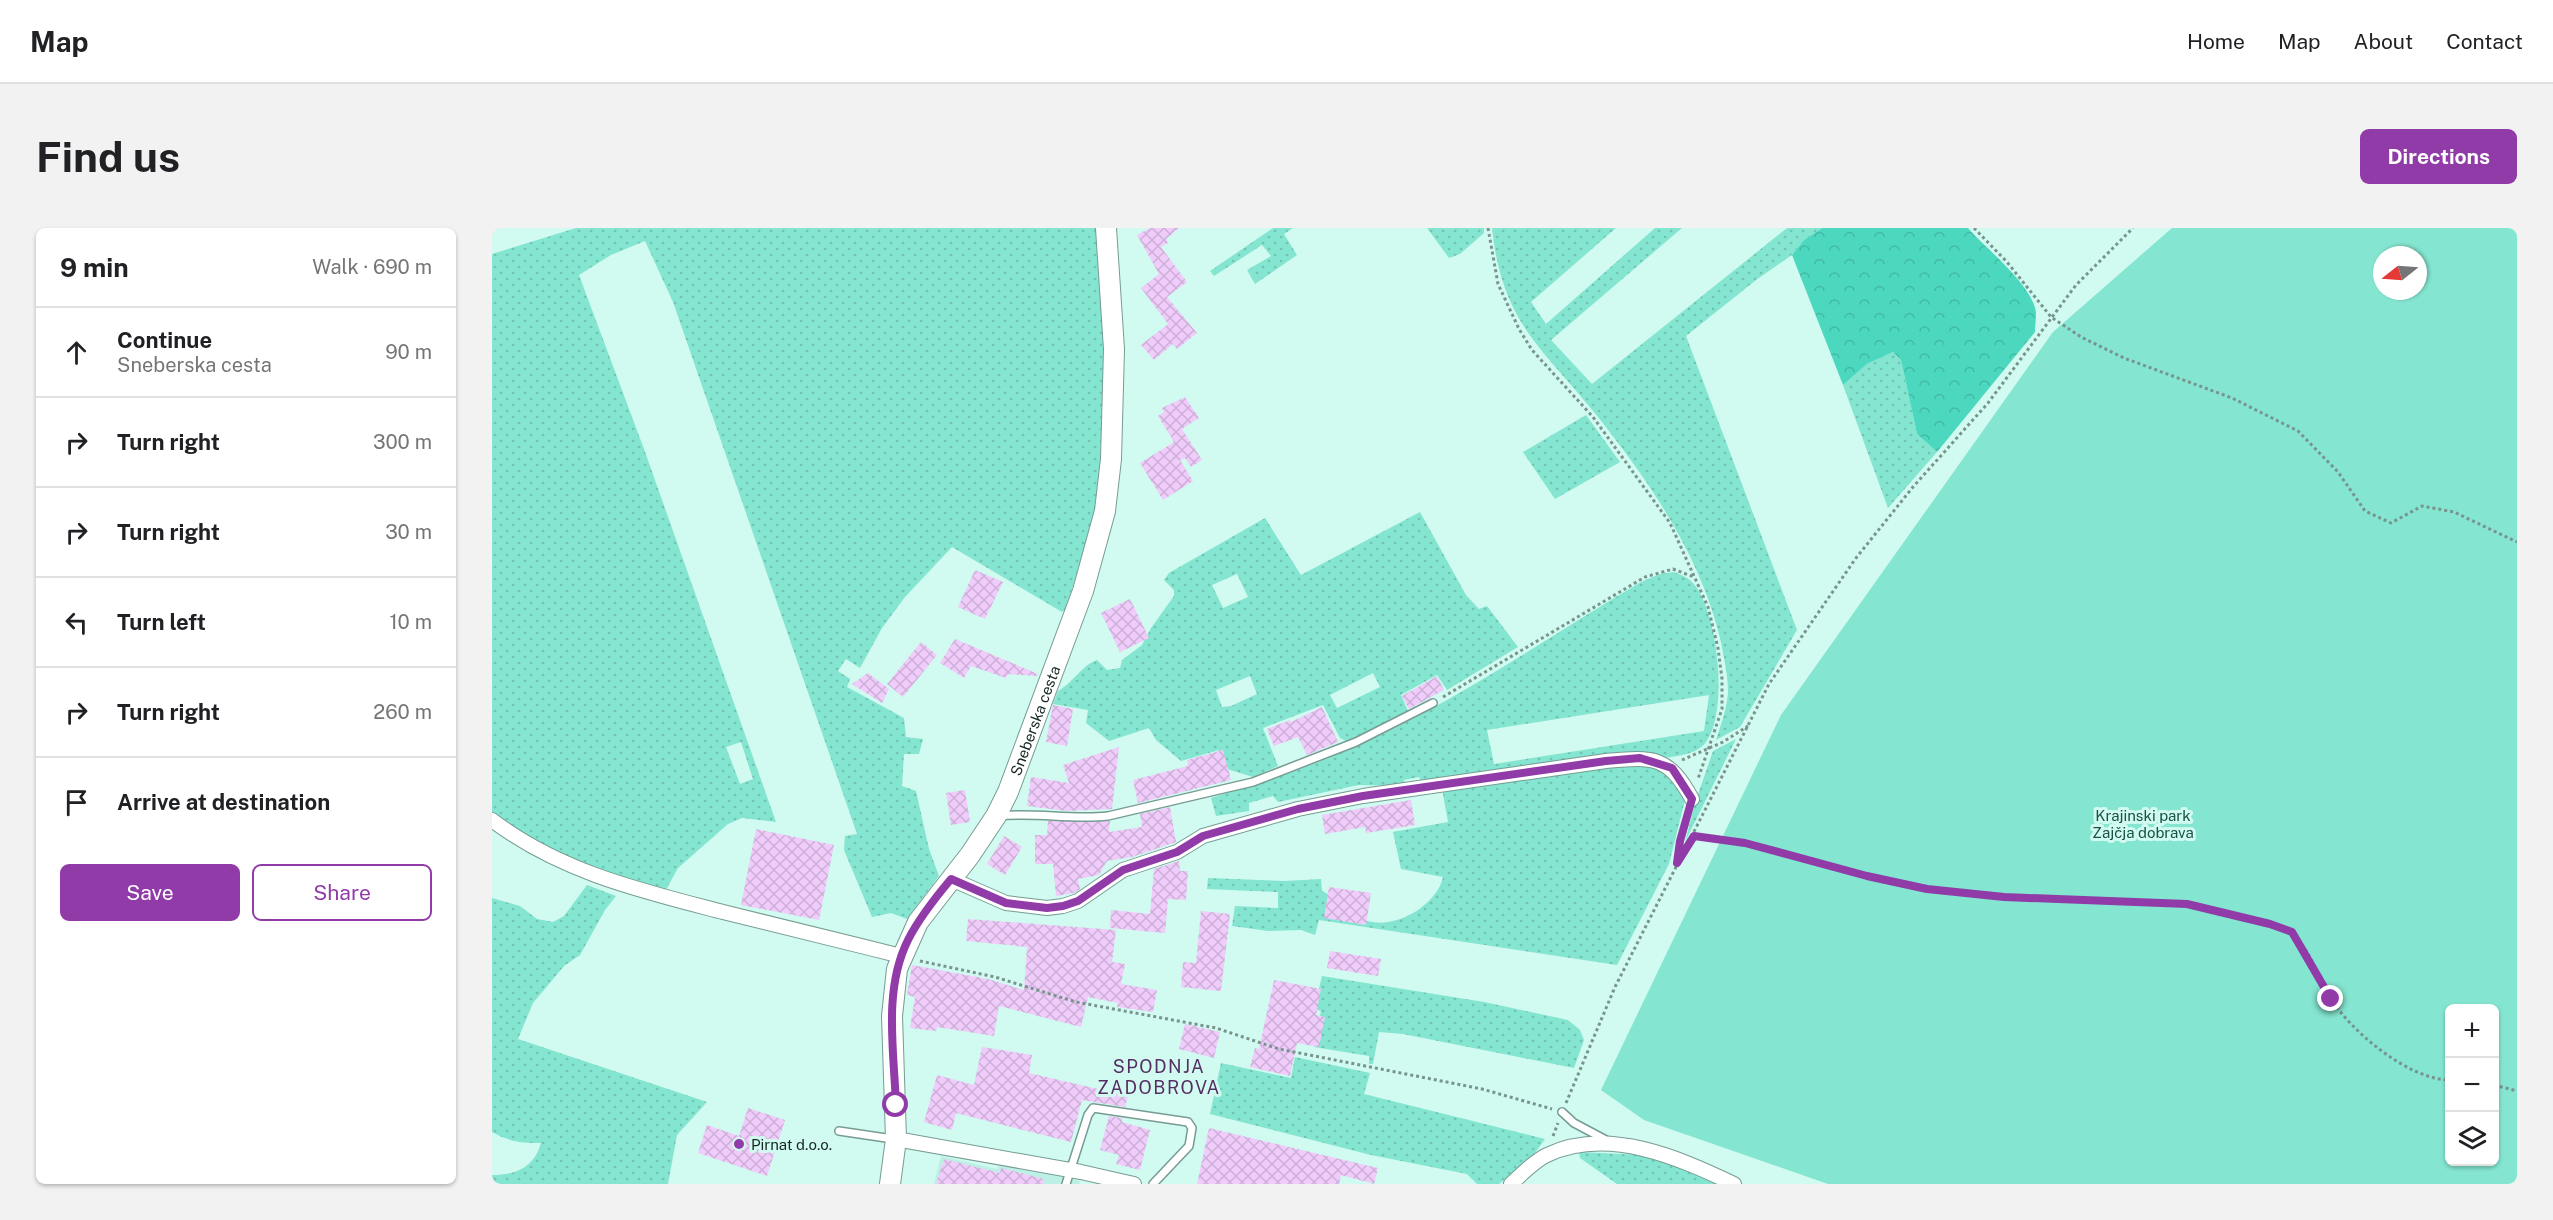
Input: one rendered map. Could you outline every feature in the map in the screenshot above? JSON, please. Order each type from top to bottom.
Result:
[{"type":"street","name":"Sneberska cesta","points":[[890,1184],[896,1140],[892,1003],[901,956],[918,922],[996,816],[1019,766],[1080,601],[1105,511],[1111,459],[1114,350],[1106,228]]},
{"type":"street","points":[[951,879],[1006,903],[1047,908],[1063,906],[1078,901],[1123,870],[1177,852],[1203,836],[1298,809],[1363,796],[1606,761],[1640,758],[1663,763],[1672,768],[1692,799]]},
{"type":"street","points":[[492,820],[514,837],[572,867],[632,889],[901,956]]},
{"type":"street","points":[[896,1140],[1071,1170],[1134,1184]]},
{"type":"street","points":[[1511,1184],[1546,1155],[1586,1145],[1614,1144],[1674,1158],[1734,1184]]},
{"type":"lane","points":[[996,816],[1030,813],[1085,819],[1108,816],[1253,782],[1356,742],[1433,703]]},
{"type":"lane","points":[[1066,1184],[1088,1115],[1093,1108],[1188,1122],[1192,1128],[1189,1146],[1153,1184]]},
{"type":"lane","points":[[1562,1112],[1581,1128],[1614,1144]]},
{"type":"lane","points":[[840,1131],[896,1140]]},
{"type":"path","points":[[1488,228],[1498,284],[1519,329],[1532,350],[1593,417],[1670,523],[1708,607],[1722,679],[1722,709],[1692,799],[1680,841],[1677,863]]},
{"type":"path","points":[[1974,228],[2007,262],[2051,316],[2080,337],[2115,354],[2232,398],[2298,431],[2338,472],[2366,511],[2391,524],[2421,506],[2454,512],[2517,542]]},
{"type":"path","points":[[1546,1155],[1615,987],[1677,863],[1694,836],[1769,684],[1856,558],[1913,487],[1988,403],[2076,285],[2133,228]]},
{"type":"path","points":[[1433,703],[1645,577],[1673,569],[1696,578]]},
{"type":"path","points":[[1663,763],[1694,756],[1749,726]]},
{"type":"path","points":[[1694,836],[1745,843],[1867,876],[1927,889],[2004,897],[2187,904],[2270,924],[2292,932],[2331,999],[2349,1023],[2387,1054],[2438,1080],[2445,1080]]},
{"type":"path","points":[[901,956],[995,977],[1076,1002],[1216,1028],[1279,1049],[1482,1089],[1562,1112]]},
{"type":"path","points":[[2499,1086],[2517,1091]]},
{"type":"shaded area","points":[[941,1156],[997,1169],[1000,1163],[1080,1181],[1079,1184],[934,1184]]},
{"type":"green space","points":[[576,228],[1096,228],[1105,348],[1099,485],[1095,512],[1066,609],[1062,612],[952,547],[905,597],[882,628],[860,668],[846,659],[838,671],[850,679],[847,687],[904,718],[906,737],[923,739],[919,754],[904,754],[902,786],[916,791],[929,849],[939,876],[907,919],[891,913],[872,917],[844,850],[845,836],[857,834],[673,302],[645,241],[611,255],[579,275],[644,449],[776,822],[742,818],[728,824],[678,868],[662,897],[492,824],[492,254]],"holes":[[[741,742],[753,779],[740,784],[726,747]]]},
{"type":"green space","points":[[1273,228],[1293,228],[1284,234],[1297,255],[1255,284],[1247,270],[1271,256],[1262,245],[1214,276],[1210,271]]},
{"type":"green space","points":[[1427,228],[1484,228],[1484,233],[1460,254],[1449,258]]},
{"type":"green space","points":[[1492,228],[1616,228],[1531,302],[1546,324],[1655,228],[1682,228],[1551,340],[1592,384],[1787,228],[1822,228],[1804,240],[1792,255],[1756,280],[1686,336],[1797,630],[1740,727],[1716,740],[1724,716],[1728,692],[1727,679],[1721,642],[1712,611],[1688,551],[1637,469],[1598,417],[1528,333],[1515,312],[1497,261]]},
{"type":"green space","points":[[1822,228],[1968,228],[2018,279],[2033,302],[2036,313],[2035,332],[1937,452],[1917,434],[1901,360],[1893,352],[1867,364],[1843,385],[1792,255],[1804,240]]},
{"type":"green space","name":"Krajinski park Zajčja dobrava","points":[[2172,228],[2517,228],[2517,1184],[1828,1184],[1644,1120],[1601,1090],[1781,715],[2053,332]]},
{"type":"green space","points":[[1893,352],[1901,360],[1917,434],[1937,452],[1888,508],[1843,385],[1867,364]]},
{"type":"green space","points":[[1586,415],[1620,462],[1555,499],[1523,452]]},
{"type":"green space","points":[[1420,512],[1466,595],[1479,609],[1487,606],[1518,647],[1447,690],[1437,675],[1401,695],[1408,711],[1348,742],[1340,738],[1323,705],[1263,728],[1278,766],[1253,777],[1227,769],[1219,750],[1181,761],[1156,740],[1149,728],[1109,741],[1086,723],[1088,710],[1053,704],[1058,691],[1092,662],[1097,660],[1107,670],[1120,668],[1122,660],[1142,645],[1174,596],[1174,590],[1164,580],[1169,573],[1265,518],[1301,575]],"holes":[[[1237,574],[1248,597],[1223,608],[1212,585]],[[1373,673],[1380,687],[1337,708],[1330,695]],[[1250,676],[1257,694],[1231,706],[1222,707],[1216,690]]]},
{"type":"green space","points":[[1674,572],[1693,583],[1709,615],[1714,637],[1719,685],[1717,708],[1713,727],[1706,742],[1698,749],[1687,754],[1665,758],[1422,784],[1419,777],[1404,780],[1406,786],[1359,785],[1278,802],[1273,796],[1249,803],[1249,811],[1216,816],[1211,798],[1306,767],[1397,727],[1468,688],[1641,582],[1660,574]],"holes":[[[1709,695],[1704,731],[1494,764],[1487,730]]]},
{"type":"green space","points":[[1736,739],[1685,842],[1695,803],[1713,751]]},
{"type":"green space","points":[[1640,762],[1673,775],[1685,800],[1669,864],[1617,965],[1319,920],[1315,935],[1301,930],[1268,931],[1232,926],[1235,906],[1278,908],[1278,892],[1207,889],[1208,878],[1285,881],[1321,879],[1322,891],[1359,917],[1376,922],[1400,919],[1432,898],[1443,877],[1401,869],[1393,832],[1448,822],[1442,789]]},
{"type":"green space","points":[[587,885],[616,896],[605,910],[580,955],[564,966],[533,1003],[518,1039],[707,1102],[677,1135],[668,1184],[492,1184],[492,1175],[517,1171],[529,1164],[541,1143],[516,1141],[492,1132],[492,898],[520,906],[537,919],[553,922],[564,916]]},
{"type":"green space","points":[[1322,976],[1484,1002],[1568,1020],[1580,1030],[1584,1040],[1574,1068],[1403,1034],[1379,1032],[1373,1064],[1369,1064],[1369,1056],[1314,1047],[1321,1011],[1314,1009]]},
{"type":"green space","points":[[1295,1057],[1370,1073],[1364,1094],[1545,1139],[1532,1157],[1499,1184],[1477,1184],[1467,1174],[1371,1155],[1210,1114],[1221,1063],[1291,1078]]},
{"type":"green space","points":[[1579,1152],[1644,1155],[1674,1164],[1719,1184],[1617,1184],[1580,1158]]},
{"type":"building","points":[[1150,228],[1179,228],[1166,239],[1168,243],[1161,247],[1187,282],[1167,297],[1197,333],[1177,349],[1173,344],[1154,360],[1141,345],[1168,324],[1141,288],[1159,274],[1137,235]]},
{"type":"building","points":[[1185,397],[1199,418],[1182,429],[1202,460],[1191,467],[1185,458],[1180,460],[1193,481],[1163,500],[1140,463],[1174,442],[1158,416],[1164,412],[1162,408]]},
{"type":"building","points":[[975,570],[1003,582],[985,619],[958,607]]},
{"type":"building","points":[[1130,599],[1149,638],[1120,652],[1101,613]]},
{"type":"building","points":[[955,639],[1038,674],[1037,676],[1008,674],[1006,678],[971,666],[964,678],[940,663]]},
{"type":"building","points":[[921,642],[937,655],[903,697],[887,684]]},
{"type":"building","points":[[868,673],[889,689],[882,703],[852,684]]},
{"type":"building","points":[[1437,676],[1444,690],[1409,709],[1402,696]]},
{"type":"building","points":[[1053,705],[1073,709],[1067,746],[1046,742]]},
{"type":"building","points":[[1322,707],[1338,742],[1307,755],[1298,737],[1274,746],[1267,729],[1290,720],[1291,722]]},
{"type":"building","points":[[1119,747],[1112,809],[1067,811],[1027,806],[1031,777],[1069,783],[1063,765]]},
{"type":"building","points":[[1223,750],[1231,780],[1138,803],[1133,780],[1188,766],[1187,760]]},
{"type":"building","points":[[965,790],[970,822],[951,825],[946,793]]},
{"type":"building","points":[[1411,800],[1415,825],[1366,833],[1365,827],[1325,834],[1322,815]]},
{"type":"building","points":[[1170,807],[1176,842],[1132,857],[1107,861],[1099,875],[1078,879],[1080,889],[1074,893],[1056,896],[1053,864],[1035,864],[1035,835],[1047,835],[1048,821],[1110,821],[1109,832],[1142,827],[1140,814]]},
{"type":"building","points":[[756,829],[834,845],[819,920],[741,905]]},
{"type":"building","points":[[1004,836],[1022,847],[1005,875],[987,864]]},
{"type":"building","points":[[1179,861],[1180,871],[1188,871],[1186,900],[1168,899],[1165,933],[1110,928],[1111,910],[1150,914],[1154,869]]},
{"type":"building","points":[[1329,887],[1371,893],[1366,925],[1324,918]]},
{"type":"building","points":[[1201,911],[1230,914],[1221,991],[1181,987],[1183,962],[1196,963]]},
{"type":"building","points":[[968,919],[1116,930],[1112,962],[1125,964],[1121,984],[1157,990],[1153,1012],[1117,1007],[1118,1003],[1088,997],[1081,1027],[999,1006],[994,1036],[937,1027],[936,1031],[910,1028],[915,997],[907,995],[912,965],[988,979],[1024,990],[1027,947],[966,941]]},
{"type":"building","points":[[1330,951],[1381,959],[1378,976],[1327,968]]},
{"type":"building","points":[[1274,980],[1321,989],[1316,1015],[1325,1017],[1319,1047],[1297,1043],[1290,1076],[1250,1067],[1255,1048],[1259,1049]]},
{"type":"building","points":[[1185,1024],[1220,1032],[1214,1058],[1179,1049]]},
{"type":"building","points":[[982,1047],[1032,1055],[1029,1073],[1128,1096],[1125,1107],[1082,1100],[1071,1142],[956,1113],[952,1130],[924,1122],[937,1075],[974,1085]]},
{"type":"building","name":"Pirnat d.o.o.","points":[[748,1108],[785,1120],[767,1176],[698,1153],[707,1125],[739,1136]]},
{"type":"building","points":[[1109,1116],[1122,1118],[1122,1122],[1150,1130],[1140,1170],[1116,1164],[1119,1155],[1100,1150]]},
{"type":"building","points":[[1209,1128],[1378,1168],[1374,1184],[1341,1175],[1339,1184],[1197,1184]]},
{"type":"building","points":[[944,1159],[1000,1173],[1001,1168],[1044,1179],[1043,1184],[936,1184]]},
{"type":"place","name":"Pirnat d.o.o.","points":[[739,1144]]},
{"type":"district","name":"SPODNJA ZADOBROVA","points":[[1159,1076]]},
{"type":"route","points":[[896,1105],[892,1016],[897,969],[918,922],[951,879],[1006,903],[1047,908],[1063,906],[1078,901],[1123,870],[1177,852],[1203,836],[1298,809],[1363,796],[1417,790],[1476,779],[1640,758],[1663,763],[1672,768],[1692,799],[1680,841],[1677,863],[1694,836],[1745,843],[1867,876],[1927,889],[2087,902],[2143,901],[2187,904],[2270,924],[2292,932],[2307,954],[2331,999]]}]
